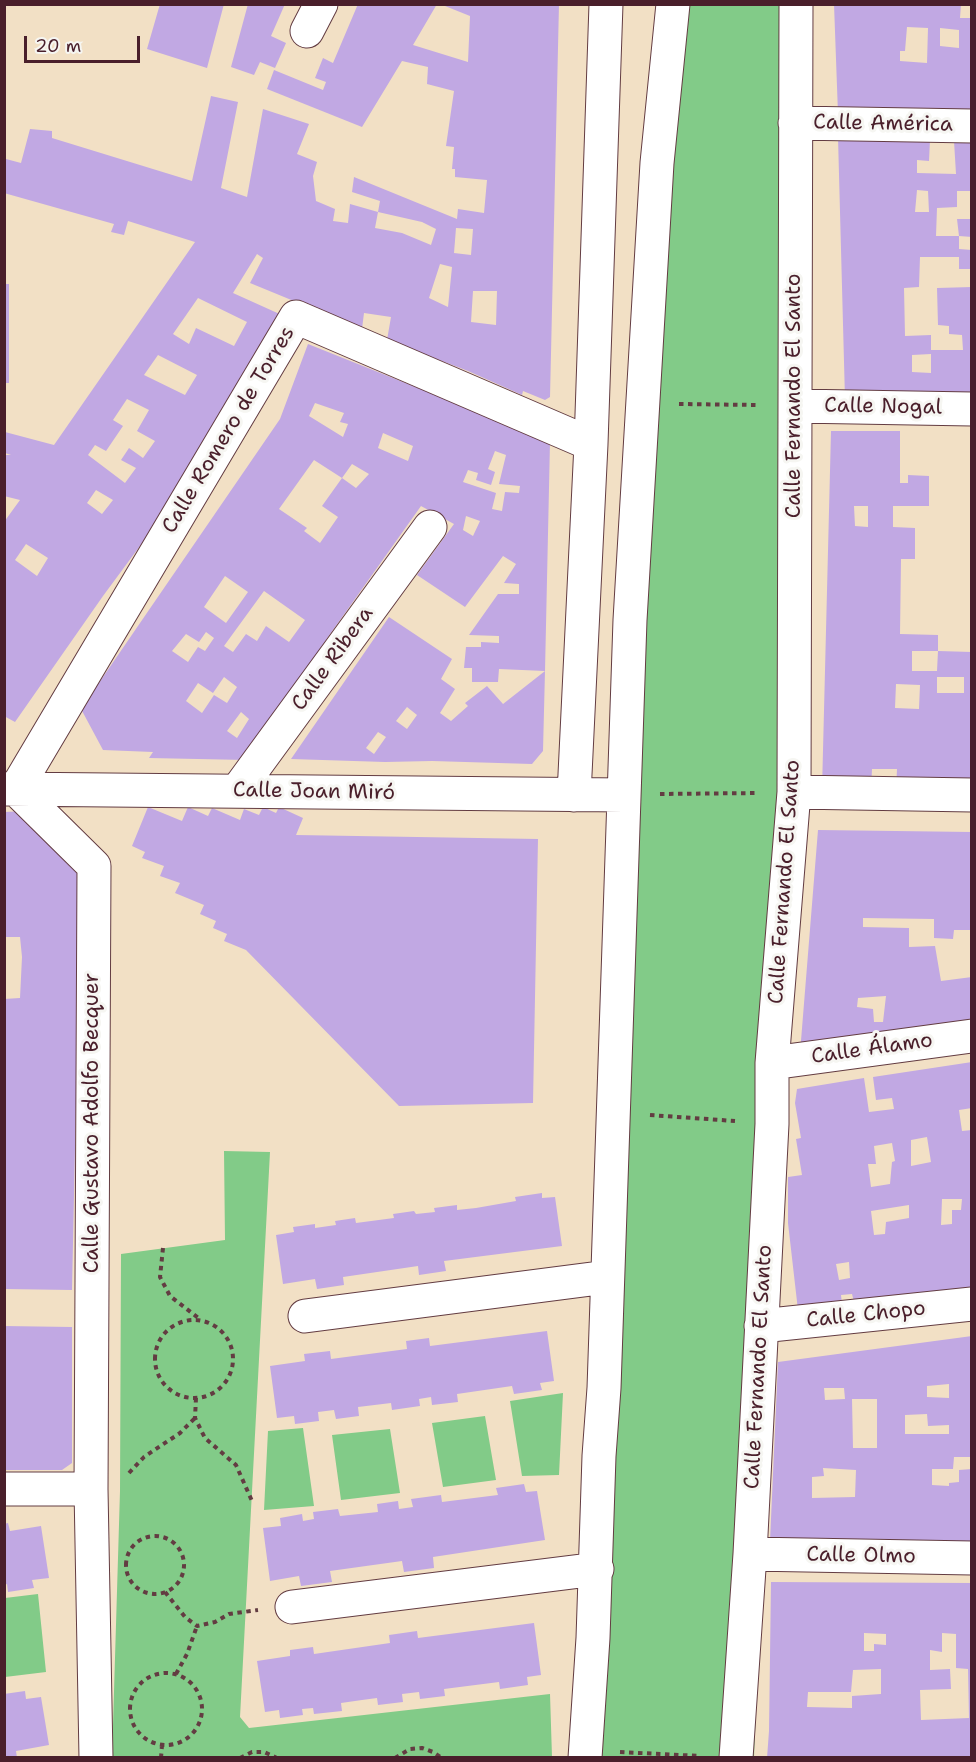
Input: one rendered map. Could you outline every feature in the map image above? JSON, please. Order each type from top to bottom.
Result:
[{"type":"street","points":[[574,795],[591,444],[606,4]]},
{"type":"street","points":[[585,1754],[597,1569],[599,1456],[604,1388],[630,620],[657,163],[673,4]]},
{"type":"street","name":"Calle Fernando El Santo","points":[[736,1758],[750,1554],[772,1124],[772,1063],[794,792],[796,4]]},
{"type":"street","name":"Calle América","points":[[795,123],[972,126]]},
{"type":"street","name":"Calle Romero de Torres","points":[[10,789],[296,317],[591,444]]},
{"type":"street","name":"Calle Nogal","points":[[795,406],[972,409]]},
{"type":"street","name":"Calle Ribera","points":[[237,791],[430,527]]},
{"type":"street","name":"Calle Joan Miró","points":[[10,789],[624,795]]},
{"type":"street","name":"Calle Gustavo Adolfo Becquer","points":[[10,789],[94,866],[91,1489],[96,1758]]},
{"type":"street","points":[[794,792],[972,795]]},
{"type":"street","name":"Calle Álamo","points":[[772,1063],[972,1036]]},
{"type":"street","points":[[305,1316],[608,1276]]},
{"type":"street","name":"Calle Chopo","points":[[761,1326],[972,1304]]},
{"type":"street","points":[[4,1489],[91,1489]]},
{"type":"street","name":"Calle Olmo","points":[[750,1554],[972,1558]]},
{"type":"street","points":[[292,1607],[597,1569]]},
{"type":"path","points":[[643,404],[795,406]]},
{"type":"path","points":[[624,795],[794,792]]},
{"type":"path","points":[[613,1112],[772,1124]]},
{"type":"path","points":[[163,1248],[160,1277],[170,1296],[202,1321]]},
{"type":"path","points":[[188,1320],[214,1325],[224,1333],[234,1355],[228,1380],[208,1396],[196,1398],[183,1397],[172,1391],[162,1382],[156,1370],[155,1356],[161,1338],[175,1325],[188,1320]]},
{"type":"path","points":[[196,1398],[195,1418],[205,1438],[236,1465],[252,1501]]},
{"type":"path","points":[[124,1482],[144,1457],[180,1433],[195,1418]]},
{"type":"path","points":[[148,1536],[168,1539],[176,1544],[182,1553],[184,1572],[174,1588],[165,1592],[147,1593],[132,1582],[128,1574],[126,1565],[132,1548],[148,1536]]},
{"type":"path","points":[[165,1592],[185,1617],[196,1626]]},
{"type":"path","points":[[196,1626],[215,1622],[230,1614],[292,1607]]},
{"type":"path","points":[[176,1674],[187,1654],[196,1626]]},
{"type":"path","points":[[164,1673],[176,1674],[187,1679],[195,1688],[201,1698],[203,1710],[194,1733],[185,1741],[174,1745],[162,1745],[150,1742],[141,1735],[130,1714],[131,1702],[142,1682],[164,1673]]},
{"type":"path","points":[[161,1758],[162,1745]]},
{"type":"path","points":[[395,1758],[410,1749],[422,1748],[442,1758]]},
{"type":"path","points":[[240,1758],[252,1752],[264,1752],[277,1758]]},
{"type":"path","points":[[585,1754],[710,1757]]},
{"type":"green space","points":[[673,5],[796,5],[794,792],[754,1757],[585,1758]]},
{"type":"green space","points":[[224,1151],[270,1152],[240,1717],[249,1728],[550,1694],[552,1757],[112,1758],[120,1491],[121,1254],[225,1240]]},
{"type":"green space","points":[[563,1393],[559,1475],[522,1476],[510,1401]]},
{"type":"green space","points":[[485,1416],[496,1480],[443,1487],[432,1423]]},
{"type":"green space","points":[[303,1428],[314,1506],[264,1510],[268,1431]]},
{"type":"green space","points":[[390,1429],[400,1493],[341,1500],[332,1435]]},
{"type":"green space","points":[[38,1594],[46,1672],[5,1677],[5,1598]]},
{"type":"building","points":[[160,4],[224,4],[207,68],[147,49]]},
{"type":"building","points":[[248,4],[285,4],[271,36],[286,43],[275,68],[260,62],[254,75],[231,67]]},
{"type":"building","points":[[358,4],[437,4],[413,45],[468,62],[470,16],[440,4],[559,4],[550,397],[545,400],[523,391],[522,395],[468,371],[387,340],[391,317],[364,313],[362,329],[250,283],[263,258],[257,254],[233,293],[284,316],[154,527],[15,722],[4,716],[4,522],[20,500],[4,496],[4,455],[11,455],[5,453],[5,432],[54,445],[195,242],[128,221],[124,235],[111,232],[114,224],[4,193],[6,159],[21,163],[30,129],[52,131],[52,138],[192,181],[211,96],[238,102],[221,188],[247,197],[263,109],[309,124],[297,154],[317,162],[313,176],[316,201],[335,209],[333,221],[348,223],[350,204],[378,212],[380,201],[352,192],[354,177],[457,219],[458,209],[484,213],[487,180],[455,177],[455,169],[452,169],[454,147],[446,146],[454,91],[427,84],[428,67],[402,61],[362,127],[267,89],[274,70],[323,90],[326,82],[315,78],[323,58],[333,63]],"holes":[[[378,212],[422,222],[436,229],[431,245],[402,233],[375,228]],[[456,228],[473,229],[471,255],[454,253]],[[440,264],[452,267],[448,307],[429,298]],[[473,291],[497,291],[496,325],[471,322]],[[198,298],[247,322],[234,346],[196,328],[189,344],[173,334]],[[158,355],[197,375],[185,395],[144,375]],[[127,399],[149,410],[137,431],[155,441],[143,458],[129,448],[121,460],[136,468],[125,483],[88,455],[95,445],[106,451],[123,426],[113,420]],[[96,490],[113,500],[102,514],[87,503]],[[26,544],[48,558],[37,576],[15,560]]]},
{"type":"building","points":[[834,4],[961,4],[960,18],[972,18],[972,111],[838,114]],"holes":[[[907,27],[928,28],[927,63],[900,61],[900,51],[905,51]],[[940,28],[959,30],[959,48],[940,46]]]},
{"type":"building","points":[[838,137],[930,140],[929,161],[917,160],[917,173],[956,174],[954,141],[972,141],[972,191],[957,191],[957,207],[937,208],[936,236],[959,236],[959,249],[972,250],[972,269],[959,269],[959,257],[920,257],[919,287],[904,288],[905,336],[931,335],[931,350],[963,350],[962,335],[949,334],[949,326],[938,325],[937,288],[972,287],[972,400],[845,399]],"holes":[[[917,190],[928,191],[929,212],[915,212]],[[931,354],[931,373],[912,372],[912,355]]]},
{"type":"building","points":[[957,219],[972,219],[972,237],[959,236]]},
{"type":"building","points":[[4,284],[9,284],[9,383],[4,383]]},
{"type":"building","points":[[308,344],[550,442],[545,671],[499,669],[498,682],[472,682],[472,668],[464,668],[466,647],[481,647],[481,642],[499,643],[499,636],[469,635],[498,594],[519,594],[519,584],[504,583],[516,564],[503,556],[465,607],[417,575],[454,524],[421,506],[328,637],[246,760],[149,758],[153,752],[103,750],[81,709],[280,419]],"holes":[[[315,403],[344,413],[340,422],[348,424],[343,437],[309,416]],[[383,433],[413,446],[408,461],[378,448]],[[495,451],[506,455],[499,484],[520,486],[519,493],[505,492],[502,511],[492,509],[496,493],[463,482],[468,470],[478,473],[476,480],[491,485],[495,472],[488,469]],[[314,460],[342,478],[322,506],[338,517],[320,543],[304,531],[307,528],[279,509]],[[352,464],[369,474],[356,488],[342,478]],[[466,516],[480,521],[473,536],[463,530]],[[225,576],[248,592],[226,623],[204,607]],[[264,591],[305,620],[289,642],[266,626],[257,641],[246,634],[233,652],[224,646]],[[206,632],[214,638],[205,651],[198,647],[188,662],[172,651],[186,634],[199,642]],[[224,677],[237,687],[227,703],[214,695],[202,713],[186,701],[198,683],[213,693]],[[241,712],[249,719],[237,738],[227,731]]]},
{"type":"building","points":[[831,431],[900,431],[900,483],[908,483],[908,475],[929,476],[929,506],[893,506],[893,527],[915,528],[915,559],[901,559],[900,634],[938,635],[938,651],[972,652],[972,791],[896,790],[897,769],[872,769],[871,790],[822,790]],"holes":[[[854,506],[868,506],[868,527],[855,526]],[[912,651],[938,651],[937,671],[912,671]],[[937,677],[964,677],[964,693],[937,693]],[[896,684],[920,685],[919,709],[895,708]]]},
{"type":"building","points":[[389,617],[452,659],[441,679],[455,689],[440,713],[451,721],[468,706],[465,703],[487,686],[503,704],[545,671],[543,751],[532,764],[291,759]],"holes":[[[407,707],[417,715],[407,729],[396,721]],[[378,732],[386,737],[374,754],[366,748]]]},
{"type":"building","points":[[148,807],[182,821],[188,807],[208,816],[212,808],[240,820],[244,809],[259,815],[263,807],[276,813],[279,807],[303,818],[296,835],[538,839],[533,1103],[399,1106],[246,950],[224,941],[227,934],[213,928],[216,921],[200,914],[204,905],[175,893],[180,883],[160,876],[164,866],[142,858],[145,852],[132,846]]},
{"type":"building","points":[[27,811],[81,866],[72,1290],[4,1289],[4,999],[20,998],[22,957],[20,937],[4,937],[4,812]]},
{"type":"building","points":[[818,830],[972,832],[972,934],[970,930],[954,930],[953,939],[934,938],[934,919],[863,918],[863,927],[909,928],[909,947],[935,946],[941,981],[972,977],[972,1028],[800,1053]],"holes":[[[886,996],[883,1022],[874,1022],[873,1009],[857,1007],[858,998]]]},
{"type":"building","points":[[972,1062],[972,1108],[959,1110],[962,1131],[972,1130],[972,1295],[856,1310],[852,1294],[841,1295],[843,1313],[799,1319],[788,1223],[788,1177],[802,1175],[796,1139],[801,1138],[795,1103],[797,1089],[864,1078],[869,1112],[894,1109],[892,1098],[876,1100],[873,1077]],"holes":[[[927,1137],[931,1162],[911,1166],[911,1140]],[[892,1143],[895,1161],[892,1162],[890,1184],[871,1187],[868,1164],[876,1164],[874,1146]],[[942,1199],[962,1199],[961,1210],[952,1210],[952,1224],[941,1225]],[[909,1205],[909,1218],[886,1222],[885,1234],[874,1235],[871,1211]],[[849,1262],[850,1278],[839,1280],[836,1264]]]},
{"type":"building","points":[[542,1193],[542,1198],[555,1197],[562,1246],[444,1261],[446,1271],[419,1275],[418,1266],[343,1277],[344,1285],[317,1289],[315,1279],[283,1284],[276,1235],[294,1232],[293,1227],[315,1224],[315,1228],[336,1225],[335,1221],[355,1218],[356,1223],[394,1218],[393,1214],[414,1211],[416,1214],[435,1212],[434,1208],[457,1205],[457,1210],[476,1208],[516,1201],[515,1197]]},
{"type":"building","points":[[4,1326],[72,1327],[72,1463],[62,1470],[4,1470]]},
{"type":"building","points":[[547,1331],[554,1381],[540,1383],[542,1390],[514,1394],[512,1386],[457,1394],[458,1402],[432,1405],[431,1397],[419,1399],[420,1406],[392,1410],[391,1403],[358,1407],[359,1416],[336,1419],[334,1410],[318,1412],[319,1421],[295,1424],[294,1416],[277,1418],[270,1366],[305,1361],[304,1354],[330,1351],[331,1359],[407,1349],[406,1341],[429,1338],[430,1346]]},
{"type":"building","points":[[972,1336],[972,1457],[954,1457],[953,1469],[932,1469],[932,1485],[949,1486],[949,1483],[959,1482],[959,1470],[972,1469],[972,1543],[770,1541],[778,1362]],"holes":[[[949,1384],[949,1398],[927,1397],[927,1386]],[[824,1388],[844,1388],[845,1399],[825,1400]],[[852,1399],[877,1399],[877,1448],[853,1448]],[[927,1414],[928,1426],[949,1425],[949,1434],[905,1434],[905,1415]],[[823,1468],[856,1470],[855,1497],[812,1498],[812,1477],[824,1476]]]},
{"type":"building","points":[[524,1484],[526,1492],[537,1491],[545,1540],[433,1557],[434,1568],[404,1572],[402,1561],[330,1571],[332,1582],[301,1586],[299,1576],[270,1581],[263,1528],[281,1526],[280,1518],[302,1514],[303,1521],[314,1519],[313,1512],[338,1509],[340,1516],[378,1512],[377,1504],[398,1501],[399,1509],[413,1507],[411,1499],[441,1495],[442,1502],[498,1495],[496,1488]]},
{"type":"building","points":[[8,1523],[10,1531],[41,1526],[49,1578],[32,1580],[34,1588],[8,1592],[7,1584],[4,1585],[4,1524]]},
{"type":"building","points":[[771,1582],[972,1583],[972,1758],[767,1758]],"holes":[[[864,1633],[886,1634],[886,1645],[874,1644],[874,1651],[864,1651]],[[942,1633],[956,1634],[956,1668],[968,1669],[969,1718],[921,1720],[920,1690],[951,1689],[950,1669],[930,1670],[930,1650],[942,1652]],[[881,1669],[881,1694],[852,1696],[852,1708],[807,1707],[808,1692],[851,1692],[853,1670]]]},
{"type":"building","points":[[534,1623],[541,1675],[527,1677],[528,1685],[500,1689],[499,1682],[444,1689],[445,1696],[420,1699],[419,1692],[402,1694],[403,1702],[378,1705],[377,1698],[341,1703],[342,1711],[314,1714],[313,1708],[302,1709],[303,1715],[280,1718],[279,1710],[265,1712],[257,1661],[290,1656],[290,1650],[313,1647],[314,1654],[390,1643],[389,1635],[417,1631],[418,1638]]},
{"type":"building","points":[[25,1691],[26,1699],[41,1697],[49,1745],[16,1751],[17,1758],[4,1758],[4,1694]]}]
